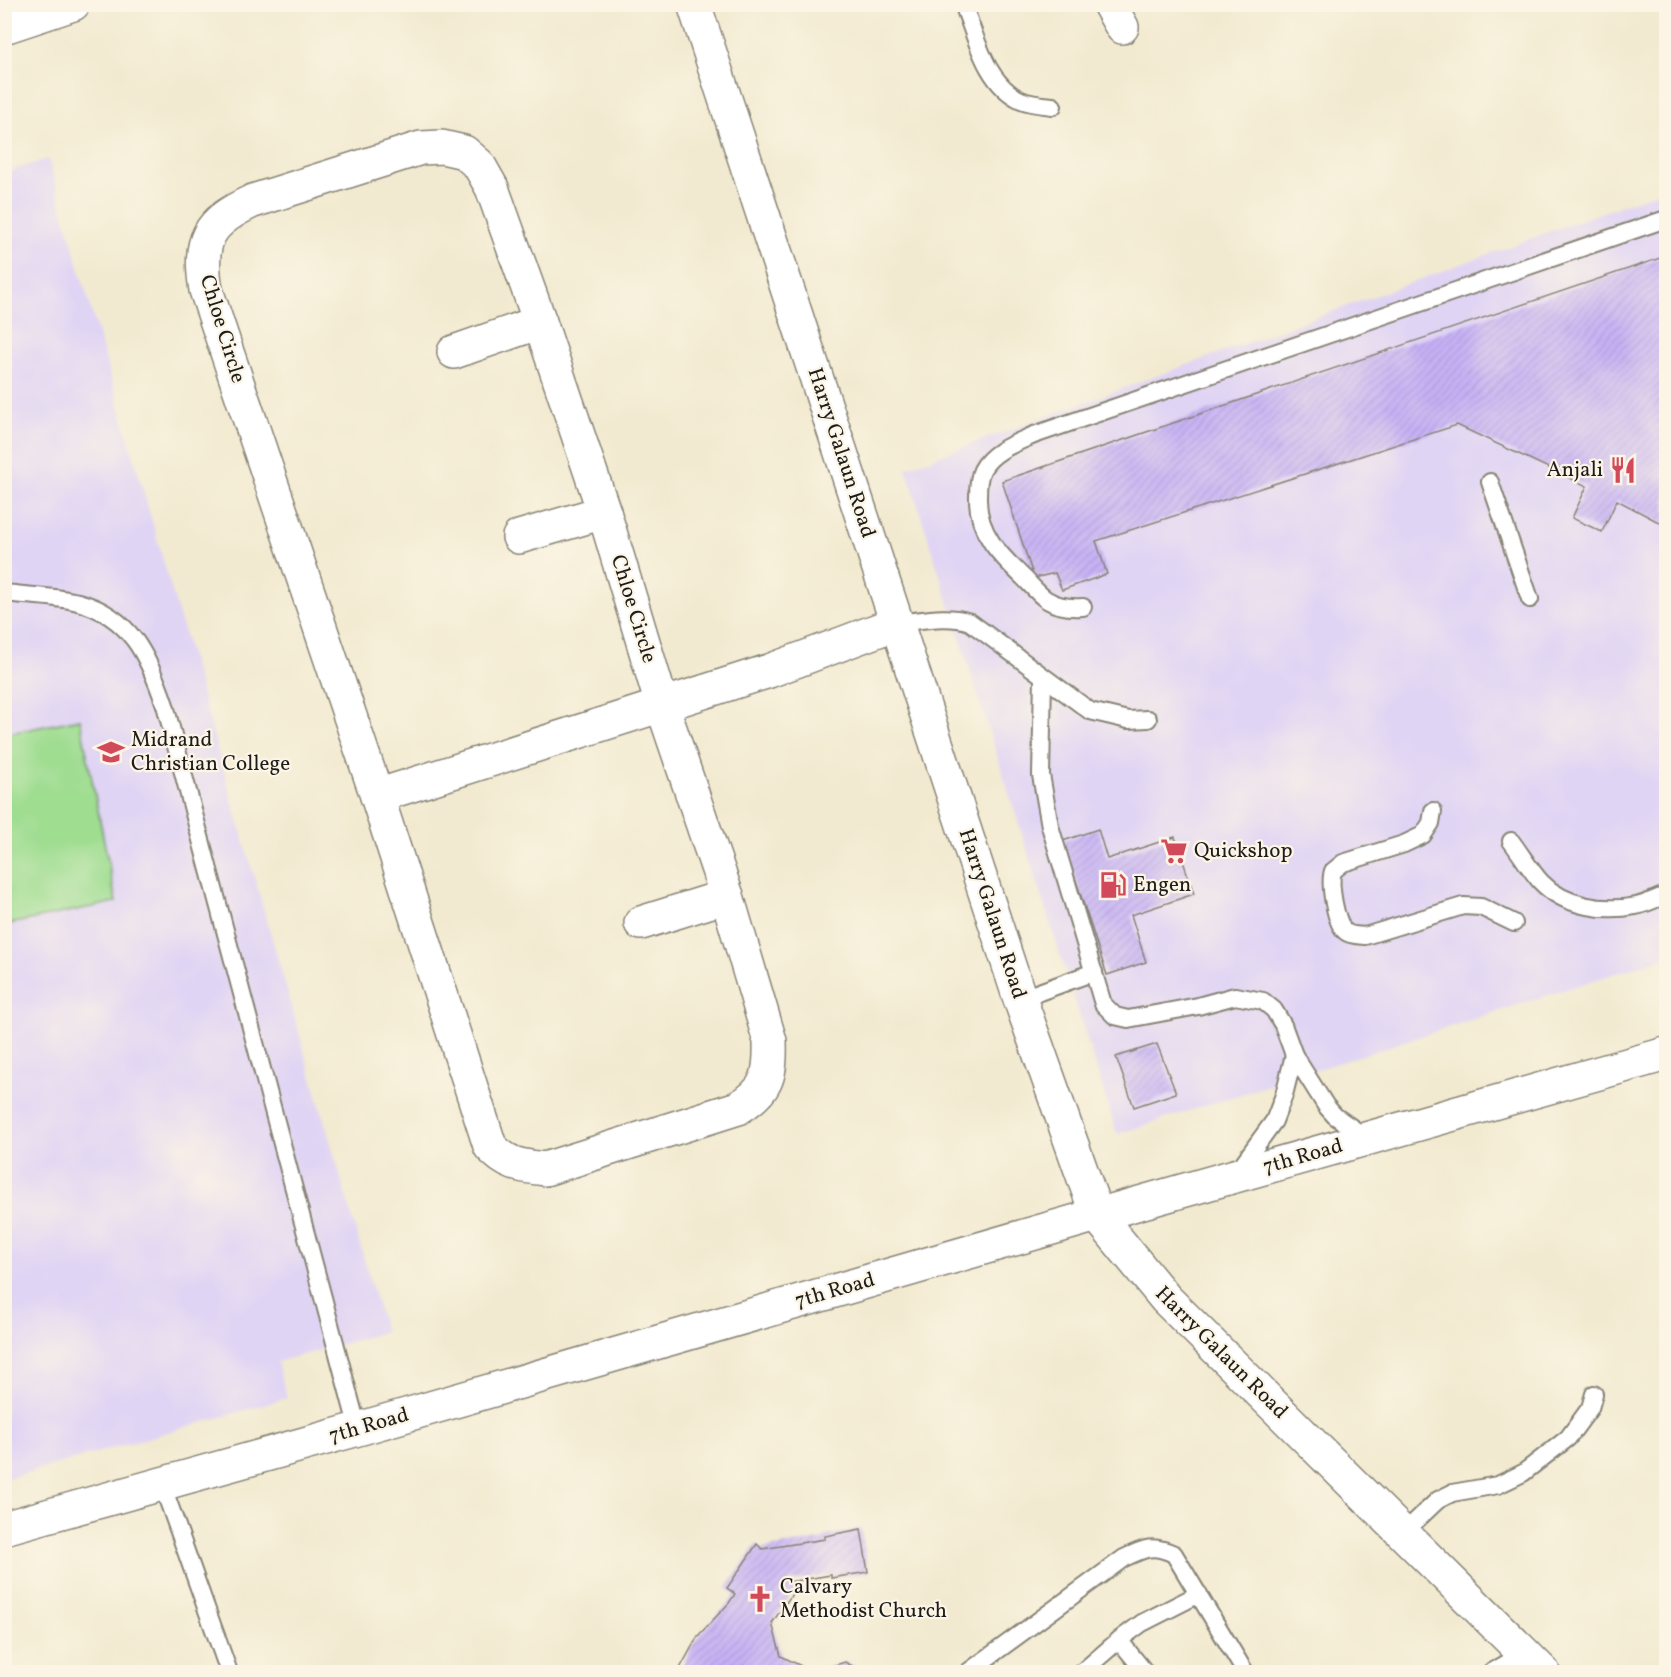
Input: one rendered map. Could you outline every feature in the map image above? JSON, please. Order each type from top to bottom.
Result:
[{"type":"street","points":[[4,27],[73,4]]},
{"type":"street","name":"Harry Galaun Road","points":[[694,4],[1020,999],[1097,1215],[1166,1299],[1533,1663]]},
{"type":"street","name":"Chloe Circle","points":[[442,147],[464,152],[479,165],[492,188],[540,322],[604,512],[662,705],[727,896],[770,1041],[771,1063],[765,1082],[754,1098],[738,1108],[545,1168],[521,1166],[502,1159],[490,1146],[377,796],[206,290],[202,266],[206,243],[216,223],[232,210],[253,201],[421,148],[442,147]]},
{"type":"street","points":[[454,352],[540,322]]},
{"type":"street","points":[[519,537],[604,512]]},
{"type":"street","points":[[377,796],[769,671],[897,623]]},
{"type":"street","points":[[641,923],[727,896]]},
{"type":"street","name":"7th Road","points":[[4,1528],[358,1429],[1097,1215],[1666,1054]]},
{"type":"lane","points":[[963,4],[988,69],[1010,94],[1023,101],[1053,106]]},
{"type":"lane","points":[[1083,607],[1059,605],[1046,599],[997,552],[988,539],[982,525],[978,504],[978,486],[982,470],[993,456],[1034,435],[1666,219]]},
{"type":"lane","points":[[1490,482],[1530,599]]},
{"type":"lane","points":[[4,593],[76,601],[99,609],[123,626],[140,646],[154,672],[168,717],[358,1429]]},
{"type":"lane","points":[[897,623],[943,618],[970,622],[1090,711],[1128,720],[1148,719]]},
{"type":"lane","points":[[1042,676],[1041,775],[1044,799],[1103,1004],[1115,1016],[1128,1019],[1198,1006],[1235,996],[1263,1001],[1274,1010],[1283,1025],[1294,1055],[1326,1106],[1335,1116],[1367,1139]]},
{"type":"lane","points":[[1433,811],[1431,823],[1423,835],[1404,844],[1343,863],[1333,871],[1330,886],[1340,926],[1352,935],[1365,936],[1471,905],[1482,907],[1514,923]]},
{"type":"lane","points":[[1511,841],[1542,882],[1558,895],[1575,903],[1605,909],[1637,906],[1666,895]]},
{"type":"lane","points":[[1020,999],[1094,972]]},
{"type":"lane","points":[[1233,1177],[1274,1121],[1284,1095],[1294,1055]]},
{"type":"lane","points":[[1402,1534],[1438,1500],[1452,1493],[1498,1485],[1523,1473],[1568,1438],[1590,1408],[1594,1394]]},
{"type":"lane","points":[[162,1484],[229,1672]]},
{"type":"lane","points":[[968,1672],[1124,1558],[1144,1549],[1160,1547],[1174,1554],[1245,1672]]},
{"type":"lane","points":[[1082,1672],[1142,1623],[1199,1594]]},
{"type":"lane","points":[[1119,1640],[1145,1672]]},
{"type":"lane","points":[[1492,1672],[1533,1663]]},
{"type":"shaded area","name":"Midrand Christian College","points":[[48,159],[385,1332],[277,1362],[287,1398],[5,1479],[4,173]]},
{"type":"shaded area","points":[[1666,189],[1666,957],[1117,1134],[906,468]]},
{"type":"green space","points":[[80,719],[116,902],[5,925],[5,734]]},
{"type":"building","points":[[1666,256],[1666,526],[1617,500],[1602,532],[1572,518],[1587,486],[1457,425],[1096,541],[1107,574],[1062,590],[1055,573],[1034,578],[1002,481]]},
{"type":"building","points":[[1098,829],[1107,859],[1175,837],[1194,894],[1131,915],[1146,962],[1107,975],[1063,841]]},
{"type":"building","points":[[1157,1044],[1176,1093],[1134,1107],[1116,1057]]},
{"type":"building","name":"Calvary Methodist Church","points":[[861,1529],[868,1572],[789,1582],[797,1587],[772,1623],[781,1656],[813,1672],[678,1672],[698,1636],[735,1594],[727,1588],[757,1544],[762,1549],[825,1539],[825,1536]]},
{"type":"building","points":[[845,1662],[864,1672],[813,1672]]},
{"type":"place","name":"Anjali","points":[[1623,470]]},
{"type":"place","name":"Midrand Christian College","points":[[111,752]]},
{"type":"place","name":"Quickshop","points":[[1174,851]]},
{"type":"place","name":"Engen","points":[[1113,885]]},
{"type":"place","name":"Calvary Methodist Church","points":[[760,1599]]}]
